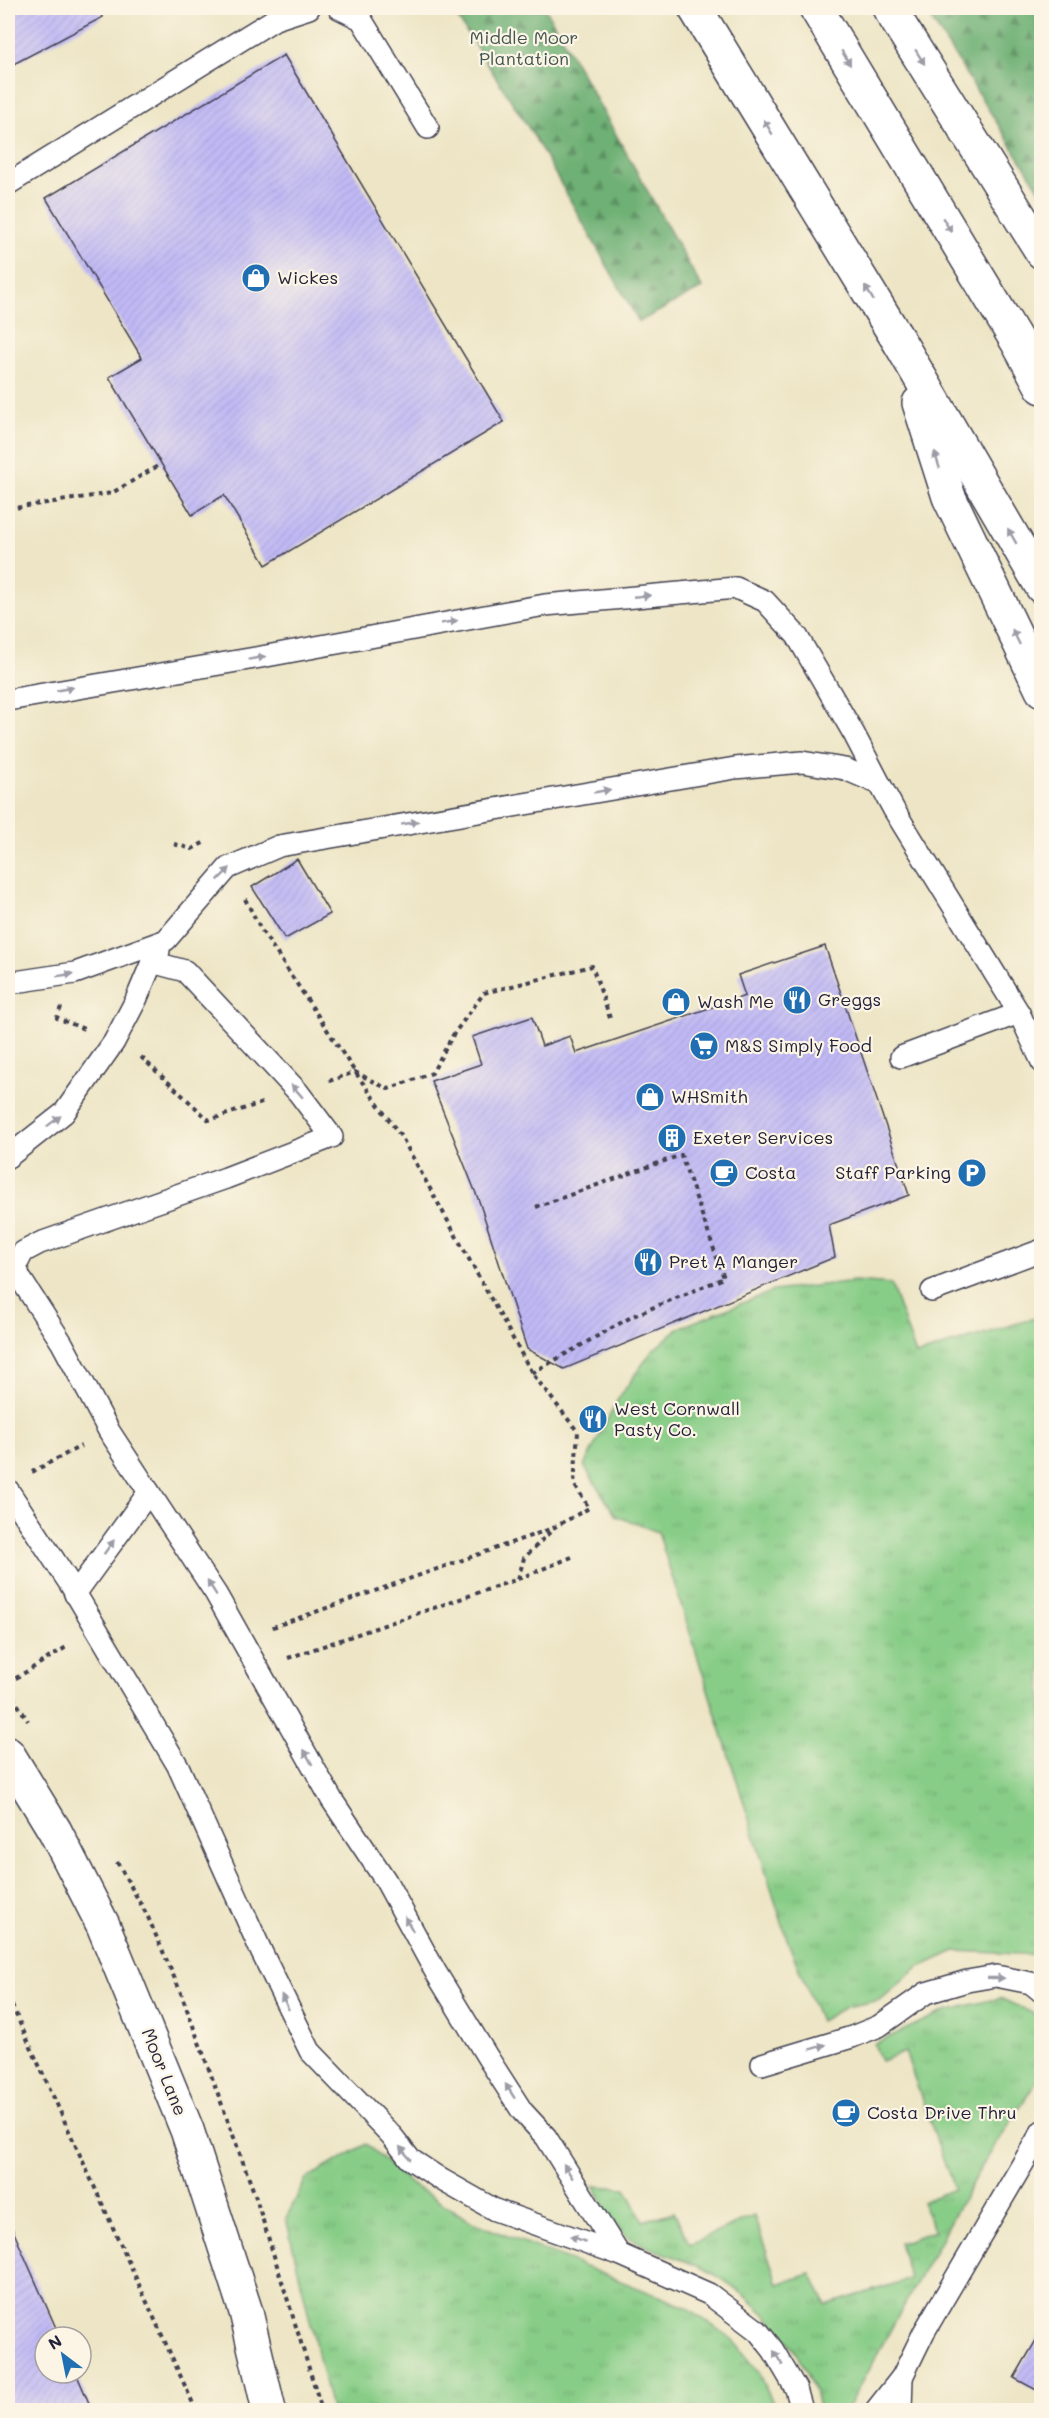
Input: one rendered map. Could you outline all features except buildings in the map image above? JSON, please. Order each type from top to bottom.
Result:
[{"type":"main road","points":[[695,8],[900,343],[1041,587]]},
{"type":"main road","points":[[816,8],[1018,343],[1041,387]]},
{"type":"main road","points":[[889,8],[1041,252]]},
{"type":"main road","points":[[900,343],[949,497],[1041,690]]},
{"type":"main road","name":"Moor Lane","points":[[8,1754],[55,1831],[103,1925],[187,2130],[246,2312],[269,2410]]},
{"type":"lane","points":[[8,184],[275,19],[309,8]]},
{"type":"lane","points":[[339,8],[361,19],[428,128]]},
{"type":"lane","points":[[8,700],[545,605],[736,588],[765,601],[797,636],[854,734],[894,810],[1019,1013],[1041,1062]]},
{"type":"lane","points":[[8,1157],[64,1113],[114,1041],[136,1000],[152,962],[166,940],[228,868],[279,846],[735,768],[802,762],[845,769],[880,784]]},
{"type":"lane","points":[[8,983],[75,973],[166,940]]},
{"type":"lane","points":[[152,962],[185,971],[298,1092],[333,1137],[226,1178],[40,1243],[23,1252],[16,1266],[20,1278],[62,1343],[109,1431],[216,1594],[332,1800],[386,1881],[435,1971],[488,2058],[522,2110],[546,2137],[619,2254]]},
{"type":"lane","points":[[901,1057],[1019,1013]]},
{"type":"lane","points":[[932,1291],[1041,1250]]},
{"type":"lane","points":[[8,1490],[75,1594],[178,1766],[262,1953],[310,2051],[392,2136],[410,2159],[495,2210],[619,2254],[709,2294],[758,2331],[773,2350],[796,2389],[802,2410]]},
{"type":"lane","points":[[75,1594],[149,1492]]},
{"type":"lane","points":[[762,2064],[870,2030],[926,1994],[967,1981],[996,1977],[1031,1983],[1041,1992]]},
{"type":"lane","points":[[876,2410],[902,2377],[924,2332],[1041,2131]]},
{"type":"lane","points":[[901,2410],[902,2377]]},
{"type":"path","points":[[8,508],[112,492],[161,464]]},
{"type":"path","points":[[174,844],[192,849],[212,838],[262,931],[355,1072],[402,1138],[532,1373],[578,1432],[574,1484],[589,1508],[553,1528],[241,1638]]},
{"type":"path","points":[[75,973],[57,1018],[114,1041],[139,1054],[209,1120],[355,1072],[387,1089],[432,1073],[453,1035],[484,993],[592,966],[611,1021]]},
{"type":"path","points":[[532,1373],[633,1316],[724,1278],[681,1155],[536,1207]]},
{"type":"path","points":[[28,1474],[109,1431]]},
{"type":"path","points":[[518,1579],[524,1558],[553,1528]]},
{"type":"path","points":[[259,1668],[518,1579],[572,1557]]},
{"type":"path","points":[[8,1683],[96,1629]]},
{"type":"path","points":[[8,1997],[196,2410]]},
{"type":"green space","name":"Middle Moor Plantation","points":[[451,8],[545,8],[702,288],[639,322],[532,133]]},
{"type":"green space","points":[[924,8],[1041,8],[1041,192]]},
{"type":"green space","points":[[855,1281],[891,1284],[916,1355],[1041,1316],[1042,1955],[955,1951],[918,1968],[880,2000],[846,2007],[820,2021],[788,1942],[658,1532],[616,1516],[584,1466],[618,1399],[652,1351],[679,1328],[773,1291]]},
{"type":"green space","points":[[1000,1998],[1041,2017],[1041,2074],[977,2174],[846,2410],[818,2410],[814,2390],[805,2369],[780,2331],[764,2314],[730,2284],[712,2273],[643,2245],[623,2233],[611,2218],[594,2186],[626,2188],[643,2221],[674,2212],[690,2244],[754,2216],[778,2284],[811,2274],[826,2305],[910,2279],[899,2243],[935,2231],[922,2202],[954,2189],[905,2052],[881,2061],[874,2044],[945,2011]]},
{"type":"green space","points":[[366,2144],[412,2185],[472,2222],[686,2307],[732,2339],[759,2372],[776,2410],[331,2410],[286,2218],[306,2179]]},
{"type":"place","name":"Wickes","points":[[256,278]]},
{"type":"place","name":"Greggs","points":[[797,1000]]},
{"type":"place","name":"Wash Me","points":[[676,1002]]},
{"type":"place","name":"M&S Simply Food","points":[[704,1046]]},
{"type":"place","name":"WHSmith","points":[[650,1097]]},
{"type":"place","name":"Exeter Services","points":[[672,1138]]},
{"type":"place","name":"Costa","points":[[724,1173]]},
{"type":"place","name":"Staff Parking","points":[[972,1173]]},
{"type":"place","name":"Pret A Manger","points":[[648,1262]]},
{"type":"place","name":"West Cornwall Pasty Co.","points":[[593,1419]]},
{"type":"place","name":"Costa Drive Thru","points":[[846,2113]]}]
